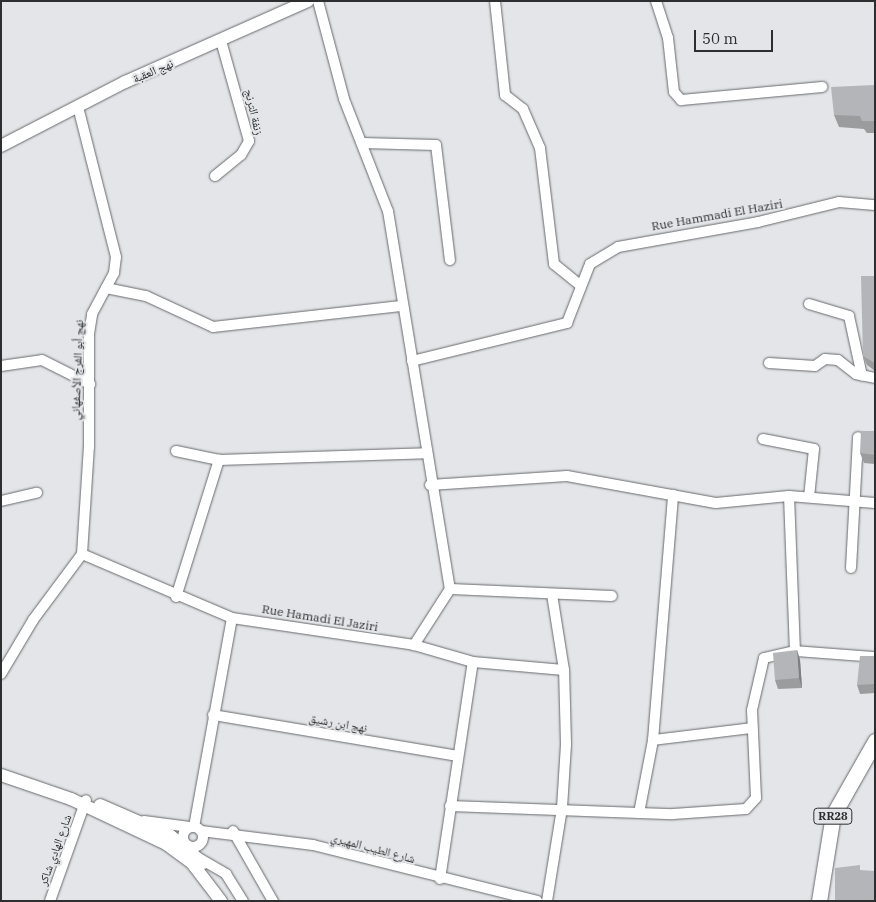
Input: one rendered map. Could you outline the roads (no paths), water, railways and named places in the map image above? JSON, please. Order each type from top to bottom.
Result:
[{"type":"main road","name":"RR28","points":[[819,901],[827,831],[874,744]]},
{"type":"street","name":"نهج العقبة","points":[[1,146],[78,107],[308,1]]},
{"type":"street","points":[[318,1],[344,99],[388,211],[401,306],[412,361],[430,485],[450,589],[414,645]]},
{"type":"street","points":[[495,1],[505,95],[526,114],[540,148],[554,264],[579,284]]},
{"type":"street","points":[[656,1],[668,38],[674,92],[680,100],[822,86]]},
{"type":"street","name":"زنفة الترنج","points":[[215,176],[241,155],[249,141],[221,41]]},
{"type":"street","name":"نهج أبو الفرج الأصفهاني","points":[[78,107],[116,257],[106,288],[92,314],[82,554]]},
{"type":"street","points":[[362,143],[427,142],[436,145],[450,260]]},
{"type":"street","name":"Rue Hammadi El Haziri","points":[[412,361],[561,326],[570,319],[579,284],[590,264],[618,247],[758,222],[838,202],[875,205]]},
{"type":"street","points":[[106,288],[146,296],[213,327],[401,306]]},
{"type":"street","points":[[809,304],[849,316],[862,376]]},
{"type":"street","points":[[1,366],[42,360],[90,384]]},
{"type":"street","points":[[769,363],[814,366],[825,360],[838,360],[862,376],[875,378]]},
{"type":"street","points":[[851,568],[858,437]]},
{"type":"street","points":[[763,439],[814,449],[809,497]]},
{"type":"street","points":[[176,451],[219,460],[426,453]]},
{"type":"street","points":[[176,597],[219,460]]},
{"type":"street","points":[[430,485],[567,476],[716,503],[789,496],[875,503]]},
{"type":"street","points":[[1,501],[37,492]]},
{"type":"street","points":[[639,813],[653,740],[673,495]]},
{"type":"street","points":[[789,496],[795,651]]},
{"type":"street","points":[[1,674],[42,606],[82,554]]},
{"type":"street","name":"Rue Hamadi El Jaziri","points":[[82,554],[176,597],[232,618],[414,645],[473,662],[564,670]]},
{"type":"street","points":[[450,589],[612,596]]},
{"type":"street","points":[[547,901],[562,808],[564,670],[552,594]]},
{"type":"street","points":[[187,850],[201,842],[195,828],[232,618]]},
{"type":"street","points":[[450,806],[562,808],[639,813],[750,807],[756,798],[752,728],[760,666],[771,654],[795,651],[875,657]]},
{"type":"street","points":[[440,878],[473,662]]},
{"type":"street","name":"نهج ابن رشيق","points":[[214,716],[458,756]]},
{"type":"street","points":[[653,740],[752,728]]},
{"type":"street","points":[[1,775],[140,821],[226,874],[243,901]]},
{"type":"street","points":[[85,804],[187,850],[231,901]]},
{"type":"street","name":"شارع الهادي شاكر","points":[[50,901],[85,804]]},
{"type":"street","name":"شارع الطيب المهيري","points":[[140,821],[233,831],[313,845],[537,901]]},
{"type":"street","points":[[195,828],[183,835],[187,850],[221,901]]},
{"type":"street","points":[[233,831],[273,901]]}]
